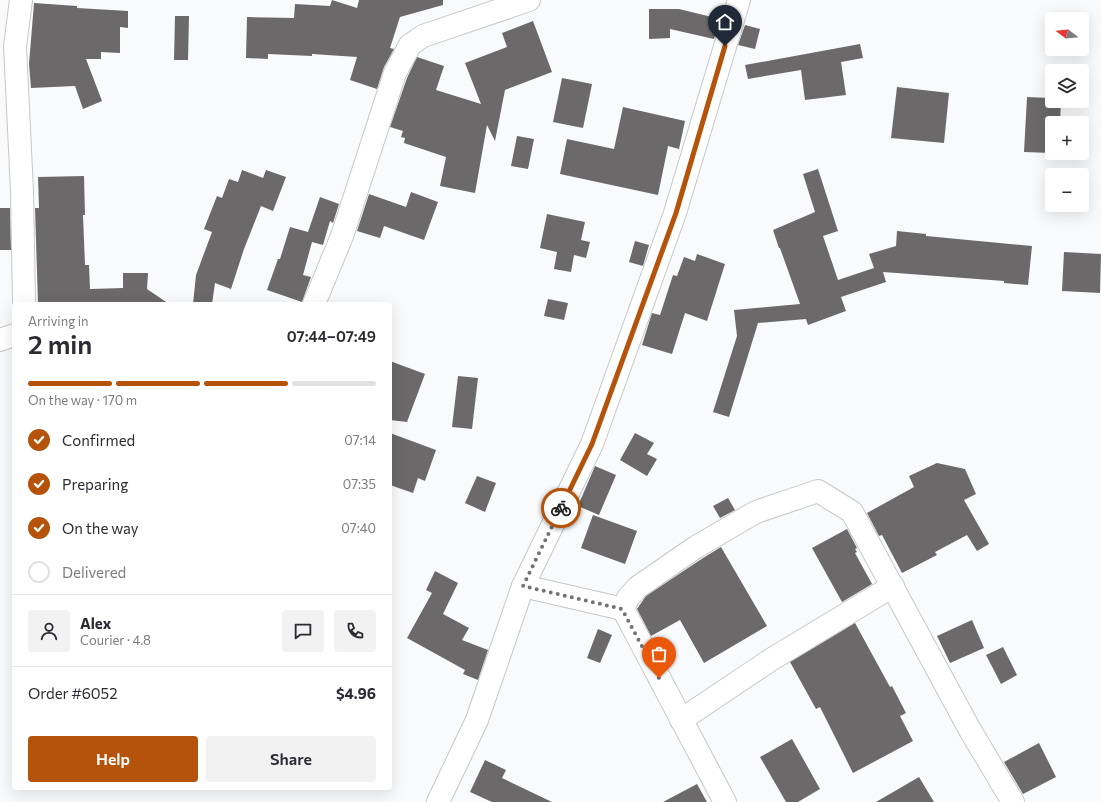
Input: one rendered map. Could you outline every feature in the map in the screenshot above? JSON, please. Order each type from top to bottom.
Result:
[{"type":"street","points":[[22,0],[16,46],[22,191],[24,302]]},
{"type":"street","points":[[315,302],[342,236],[395,74],[410,45],[423,36],[529,0]]},
{"type":"street","points":[[438,802],[477,720],[523,586],[592,444],[676,213],[739,0]]},
{"type":"street","points":[[0,340],[12,336]]},
{"type":"street","points":[[622,609],[628,598],[638,587],[696,547],[756,512],[818,491],[852,512],[970,730],[1013,802]]},
{"type":"street","points":[[523,586],[622,609],[726,802]]},
{"type":"street","points":[[681,720],[772,659],[893,586]]},
{"type":"building","points":[[332,0],[357,8],[359,0],[443,0],[443,5],[400,17],[390,48],[394,49],[384,67],[377,89],[350,80],[357,57],[312,54],[312,56],[268,54],[268,59],[246,58],[247,17],[294,18],[295,4],[330,6]]},
{"type":"building","points":[[34,3],[77,6],[77,8],[128,11],[128,28],[120,27],[120,53],[101,52],[101,59],[86,59],[102,101],[83,109],[75,86],[31,88],[29,64]]},
{"type":"building","points":[[649,9],[679,9],[720,19],[714,39],[670,29],[670,38],[649,39]]},
{"type":"building","points":[[175,16],[189,16],[188,60],[174,60]]},
{"type":"building","points":[[533,21],[552,72],[505,90],[495,141],[487,125],[475,193],[440,186],[446,157],[404,143],[405,138],[401,137],[403,131],[390,127],[407,78],[417,57],[444,66],[436,90],[481,104],[465,63],[507,47],[502,33]]},
{"type":"building","points":[[745,25],[760,29],[755,49],[738,45]]},
{"type":"building","points":[[860,44],[863,58],[841,62],[846,95],[805,100],[801,70],[748,79],[745,65]]},
{"type":"building","points":[[562,78],[592,84],[583,128],[553,122]]},
{"type":"building","points":[[897,87],[949,93],[944,143],[891,138]]},
{"type":"building","points":[[1027,97],[1045,98],[1045,108],[1061,108],[1060,116],[1045,116],[1045,153],[1024,152]]},
{"type":"building","points":[[623,107],[685,121],[679,149],[668,146],[658,195],[560,174],[567,139],[614,149]]},
{"type":"building","points":[[517,136],[534,139],[528,169],[511,166]]},
{"type":"building","points":[[818,169],[838,231],[823,236],[838,280],[874,268],[869,254],[896,246],[897,231],[926,234],[926,236],[1032,246],[1028,285],[1004,283],[1004,281],[883,272],[886,282],[841,297],[846,311],[808,325],[806,319],[758,323],[729,417],[713,412],[737,336],[734,310],[800,304],[773,230],[815,212],[803,174]]},
{"type":"building","points":[[242,170],[263,178],[266,170],[286,177],[273,211],[261,206],[244,249],[231,289],[215,283],[212,302],[193,302],[196,275],[212,232],[204,229],[217,196],[222,198],[229,179],[238,182]]},
{"type":"building","points":[[84,176],[85,215],[83,215],[85,265],[89,265],[90,289],[123,288],[123,273],[148,273],[147,289],[166,302],[38,302],[35,208],[39,208],[38,177]]},
{"type":"building","points":[[411,192],[438,202],[424,240],[384,226],[380,238],[357,231],[369,194],[406,207]]},
{"type":"building","points":[[320,197],[339,204],[333,223],[330,221],[323,245],[312,242],[303,275],[311,277],[302,302],[267,290],[278,259],[280,259],[290,227],[308,232]]},
{"type":"building","points":[[0,208],[10,208],[11,250],[0,250]]},
{"type":"building","points":[[547,214],[585,222],[581,240],[590,242],[586,258],[574,255],[571,272],[554,269],[557,252],[540,248]]},
{"type":"building","points":[[635,241],[649,245],[643,266],[629,262]]},
{"type":"building","points":[[1064,252],[1101,254],[1100,293],[1062,291]]},
{"type":"building","points":[[697,254],[725,264],[707,321],[685,313],[672,354],[642,345],[652,313],[660,315],[673,275],[677,276],[684,257],[695,261]]},
{"type":"building","points":[[548,299],[568,303],[564,320],[544,316]]},
{"type":"building","points":[[392,362],[425,374],[407,422],[392,420]]},
{"type":"building","points":[[458,376],[478,378],[472,429],[452,427]]},
{"type":"building","points":[[635,433],[654,443],[647,454],[657,459],[647,476],[620,460]]},
{"type":"building","points":[[392,434],[436,450],[425,481],[418,478],[413,493],[392,486]]},
{"type":"building","points":[[937,463],[965,469],[976,494],[964,500],[989,544],[977,551],[967,535],[935,552],[937,555],[902,573],[882,535],[879,536],[867,513],[914,487],[909,476]]},
{"type":"building","points":[[595,466],[616,475],[599,515],[578,506]]},
{"type":"building","points":[[477,476],[496,483],[485,512],[465,503]]},
{"type":"building","points":[[728,498],[735,510],[720,518],[713,506]]},
{"type":"building","points":[[593,515],[637,531],[625,564],[581,548]]},
{"type":"building","points":[[847,529],[857,548],[855,549],[857,552],[855,553],[872,584],[842,602],[812,548]]},
{"type":"building","points":[[721,547],[767,626],[704,663],[680,620],[651,636],[637,609],[646,596]]},
{"type":"building","points":[[435,571],[458,583],[443,614],[469,628],[462,640],[488,650],[478,680],[463,674],[465,670],[407,638],[432,593],[426,590]]},
{"type":"building","points":[[972,620],[984,648],[950,663],[937,636]]},
{"type":"building","points":[[855,623],[906,713],[900,716],[913,741],[853,773],[820,707],[816,709],[790,662]]},
{"type":"building","points":[[598,629],[612,635],[600,663],[587,658]]},
{"type":"building","points":[[1003,647],[1017,675],[1001,684],[986,655]]},
{"type":"building","points":[[792,739],[820,789],[798,802],[786,802],[760,757]]},
{"type":"building","points":[[1039,743],[1056,777],[1023,794],[1004,762]]},
{"type":"building","points":[[485,760],[506,770],[502,778],[552,802],[492,802],[470,792]]},
{"type":"building","points":[[919,777],[934,802],[876,802]]},
{"type":"building","points":[[697,784],[707,802],[663,802]]},
{"type":"way so far","points":[[561,508],[523,586],[622,609],[659,678]]},
{"type":"route","points":[[561,508],[592,444],[676,213],[725,46]]}]
